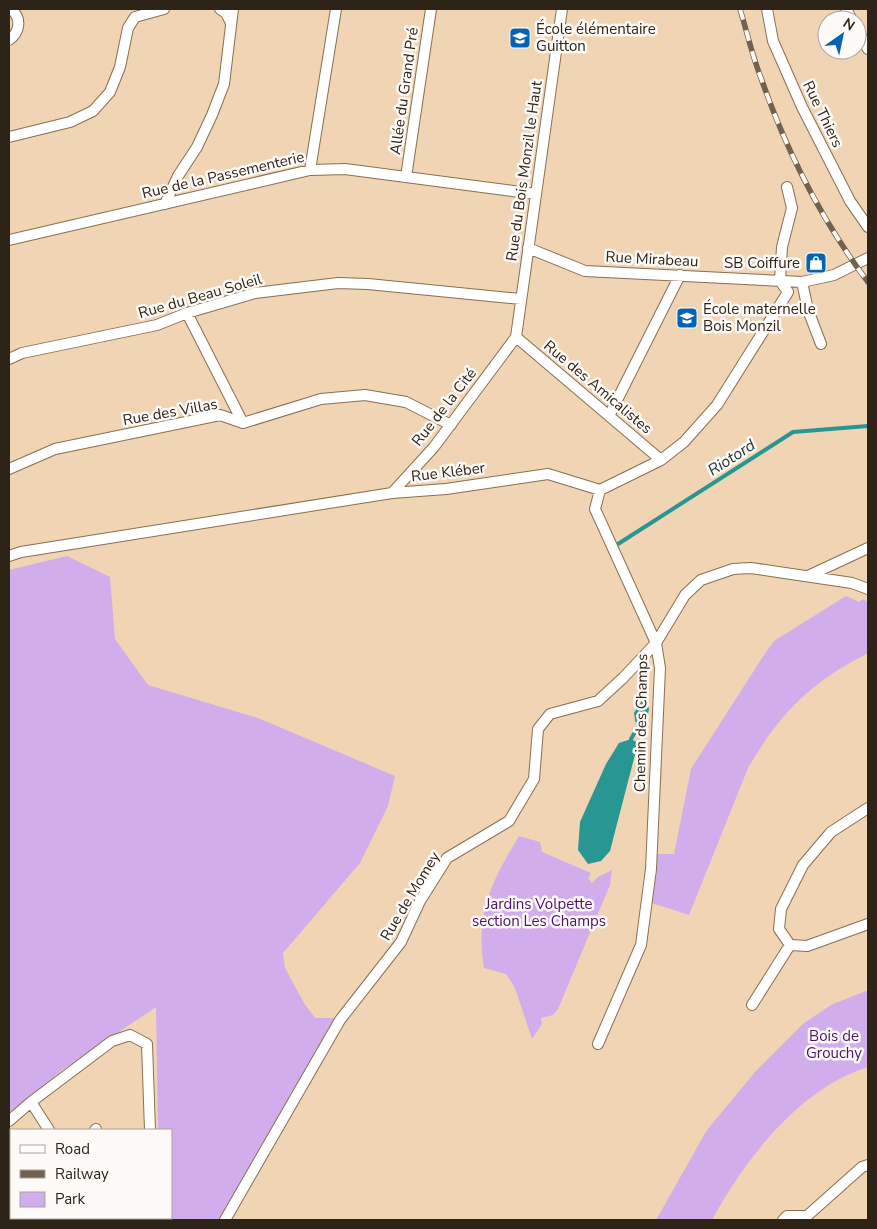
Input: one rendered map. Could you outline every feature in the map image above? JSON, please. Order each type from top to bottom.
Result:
[{"type":"street","points":[[9,40],[15,34],[19,23],[18,17],[11,9]]},
{"type":"street","points":[[9,137],[70,122],[93,111],[110,92],[120,67],[128,28],[135,17],[164,9]]},
{"type":"street","points":[[220,9],[226,13],[231,23]]},
{"type":"street","points":[[165,204],[178,176],[197,147],[212,116],[224,84],[233,9]]},
{"type":"street","points":[[310,170],[336,9]]},
{"type":"street","name":"Allée du Grand Pré","points":[[406,177],[431,9]]},
{"type":"street","name":"Rue du Bois Monzil le Haut","points":[[516,337],[562,9]]},
{"type":"street","name":"Rue Thiers","points":[[767,9],[773,41],[802,107],[850,202],[868,227]]},
{"type":"street","name":"Rue de la Passementerie","points":[[9,240],[310,170],[345,170],[536,194]]},
{"type":"street","points":[[656,643],[595,509],[600,490],[661,460],[684,442],[717,405],[788,292],[780,281],[782,247],[792,208],[787,187]]},
{"type":"street","name":"Rue Mirabeau","points":[[528,248],[585,271],[802,282],[834,275],[868,258]]},
{"type":"street","points":[[609,416],[680,275]]},
{"type":"street","points":[[802,282],[808,310],[821,344]]},
{"type":"street","name":"Rue du Beau Soleil","points":[[9,359],[22,353],[157,325],[187,313],[255,293],[338,283],[368,284],[521,299]]},
{"type":"street","points":[[187,313],[243,422],[321,399],[365,395],[406,402],[451,425]]},
{"type":"street","name":"Rue des Amicalistes","points":[[516,337],[661,460]]},
{"type":"street","name":"Rue de la Cité","points":[[392,493],[434,447],[516,337]]},
{"type":"street","name":"Rue des Villas","points":[[9,469],[55,449],[178,423],[220,415],[243,422]]},
{"type":"street","name":"Rue Kléber","points":[[9,556],[21,552],[392,493],[446,489],[548,474],[600,490]]},
{"type":"street","points":[[808,576],[868,548]]},
{"type":"street","name":"Chemin des Champs","points":[[598,1044],[641,945],[651,870],[660,668],[656,643],[685,595],[701,580],[733,569],[751,568],[808,576],[868,589]]},
{"type":"street","name":"Rue de Momey","points":[[225,1220],[340,1020],[401,942],[420,901],[447,858],[509,821],[534,779],[538,729],[550,714],[598,701],[656,643]]},
{"type":"street","points":[[868,808],[831,832],[803,865],[781,909],[779,929],[790,944],[807,946],[868,924]]},
{"type":"street","points":[[752,1005],[790,944]]},
{"type":"street","points":[[9,1121],[31,1102],[112,1041],[130,1035],[147,1044],[150,1129]]},
{"type":"street","points":[[31,1102],[48,1129]]},
{"type":"street","points":[[783,1220],[787,1216],[806,1218],[862,1167],[868,1165]]},
{"type":"green space","points":[[67,556],[110,577],[115,639],[148,685],[258,718],[395,776],[388,806],[360,863],[283,953],[285,968],[304,1003],[315,1018],[336,1018],[220,1220],[158,1220],[172,1219],[172,1129],[158,1129],[156,1007],[62,1070],[9,1114],[9,570]]},
{"type":"green space","points":[[846,596],[859,602],[863,599],[868,602],[868,653],[830,675],[813,688],[785,715],[760,748],[748,768],[689,915],[652,903],[657,854],[674,854],[691,769],[774,641]]},
{"type":"green space","name":"Jardins Volpette section Les Champs","points":[[519,836],[540,842],[542,852],[591,873],[588,878],[592,883],[598,877],[612,870],[610,885],[558,1009],[553,1015],[541,1018],[542,1024],[532,1039],[515,988],[506,974],[484,968],[482,948],[482,930],[488,898],[501,868]]},
{"type":"green space","name":"Bois de Grouchy","points":[[868,990],[868,1067],[843,1077],[820,1091],[777,1128],[741,1173],[712,1220],[656,1220],[707,1130],[755,1072],[804,1023],[831,1005]]},
{"type":"green space","points":[[54,1219],[148,1219],[148,1220],[38,1220]]},
{"type":"water","points":[[645,696],[649,709],[646,724],[636,725],[634,713]]},
{"type":"water","points":[[631,739],[638,743],[610,851],[601,861],[588,864],[578,850],[580,822],[606,764],[619,743]]},
{"type":"waterway","name":"Riotord","points":[[618,544],[793,432],[868,426]]},
{"type":"waterway","points":[[631,739],[639,725]]},
{"type":"railway","points":[[740,9],[752,52],[771,105],[794,158],[835,235],[868,282]]},
{"type":"place","name":"École élémentaire Guitton","points":[[520,38]]},
{"type":"place","name":"SB Coiffure","points":[[816,263]]},
{"type":"place","name":"École maternelle Bois Monzil","points":[[687,318]]}]
